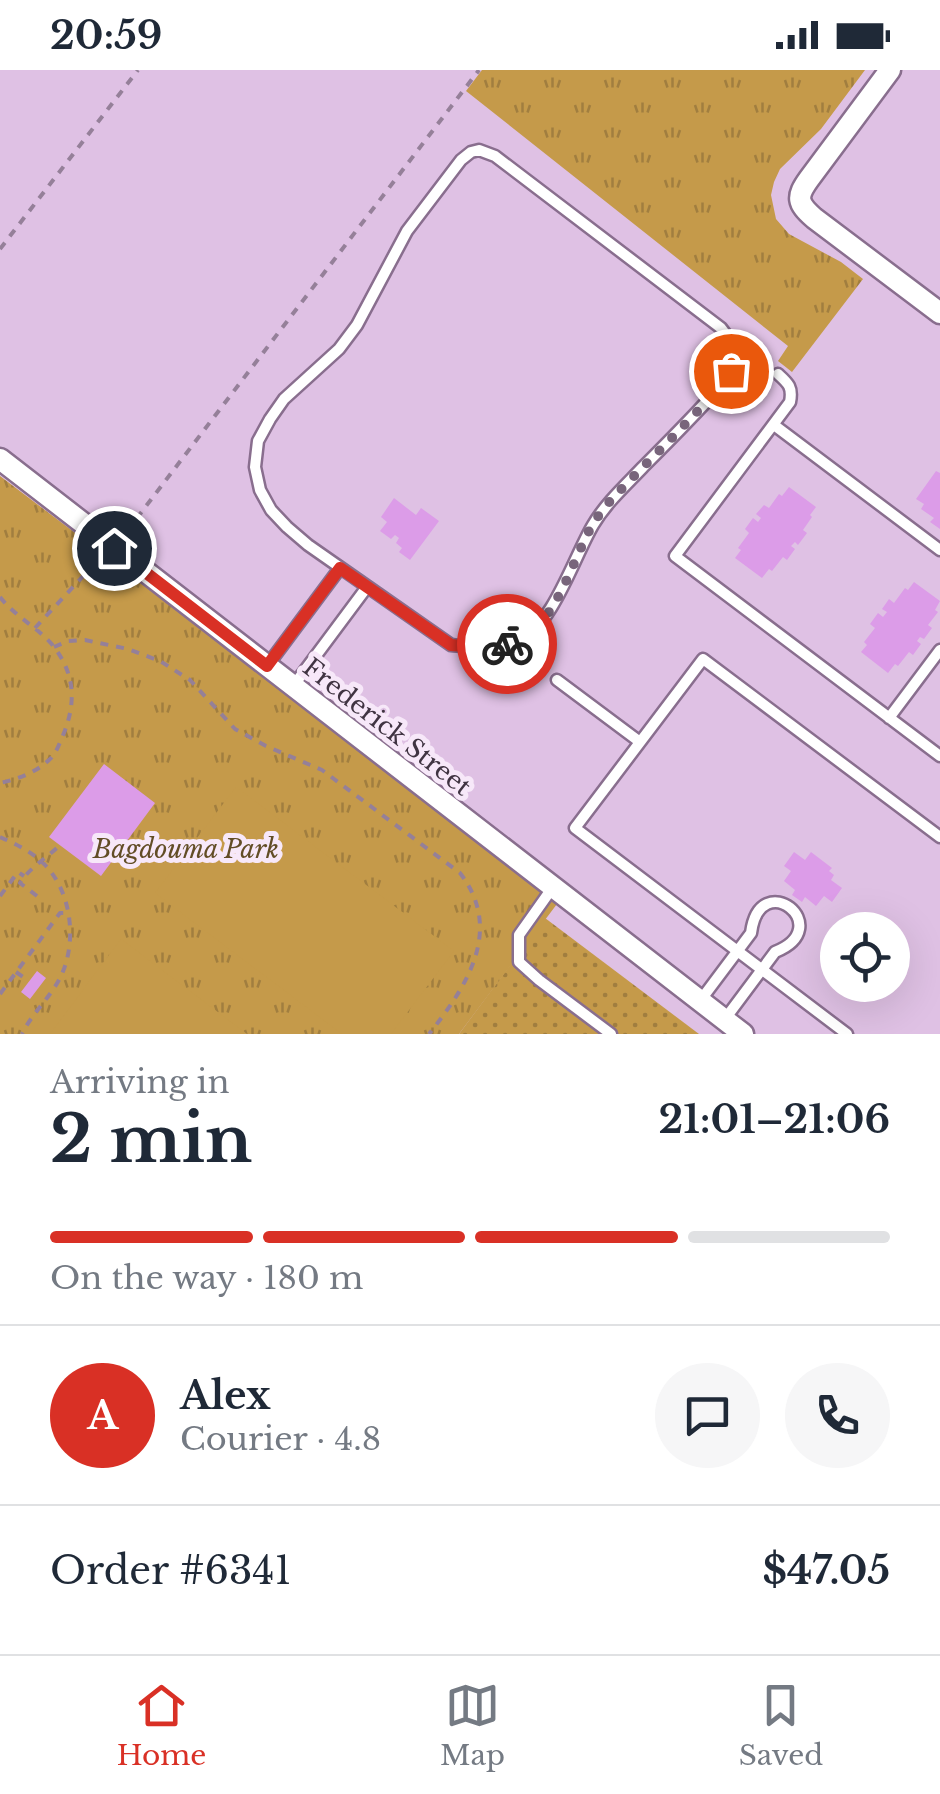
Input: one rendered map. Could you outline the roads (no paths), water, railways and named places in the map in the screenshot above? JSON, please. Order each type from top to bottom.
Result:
[{"type":"street","points":[[890,70],[808,178],[799,200],[814,218],[940,312]]},
{"type":"street","name":"Frederick Street","points":[[0,459],[743,1034]]},
{"type":"lane","points":[[488,151],[721,328],[737,357],[718,389],[594,521],[560,594],[536,628],[519,642],[451,645],[367,587],[308,546],[270,510],[255,467],[258,441],[284,399],[339,349],[357,326],[407,231],[451,172],[471,152],[488,151]]},
{"type":"lane","points":[[778,374],[792,391],[790,402],[675,556],[940,756]]},
{"type":"lane","points":[[774,425],[940,550]]},
{"type":"lane","points":[[267,666],[340,568]]},
{"type":"lane","points":[[293,686],[367,587]]},
{"type":"lane","points":[[889,718],[940,650]]},
{"type":"lane","points":[[847,1034],[574,828],[702,658],[940,838]]},
{"type":"lane","points":[[557,680],[640,742]]},
{"type":"lane","points":[[553,887],[519,935],[519,962],[611,1034]]},
{"type":"lane","points":[[700,1001],[751,934],[758,911],[766,904],[778,902],[791,906],[799,917],[795,940],[776,952],[724,1020]]},
{"type":"park label","name":"Bagdouma Park","points":[[186,849]]}]
